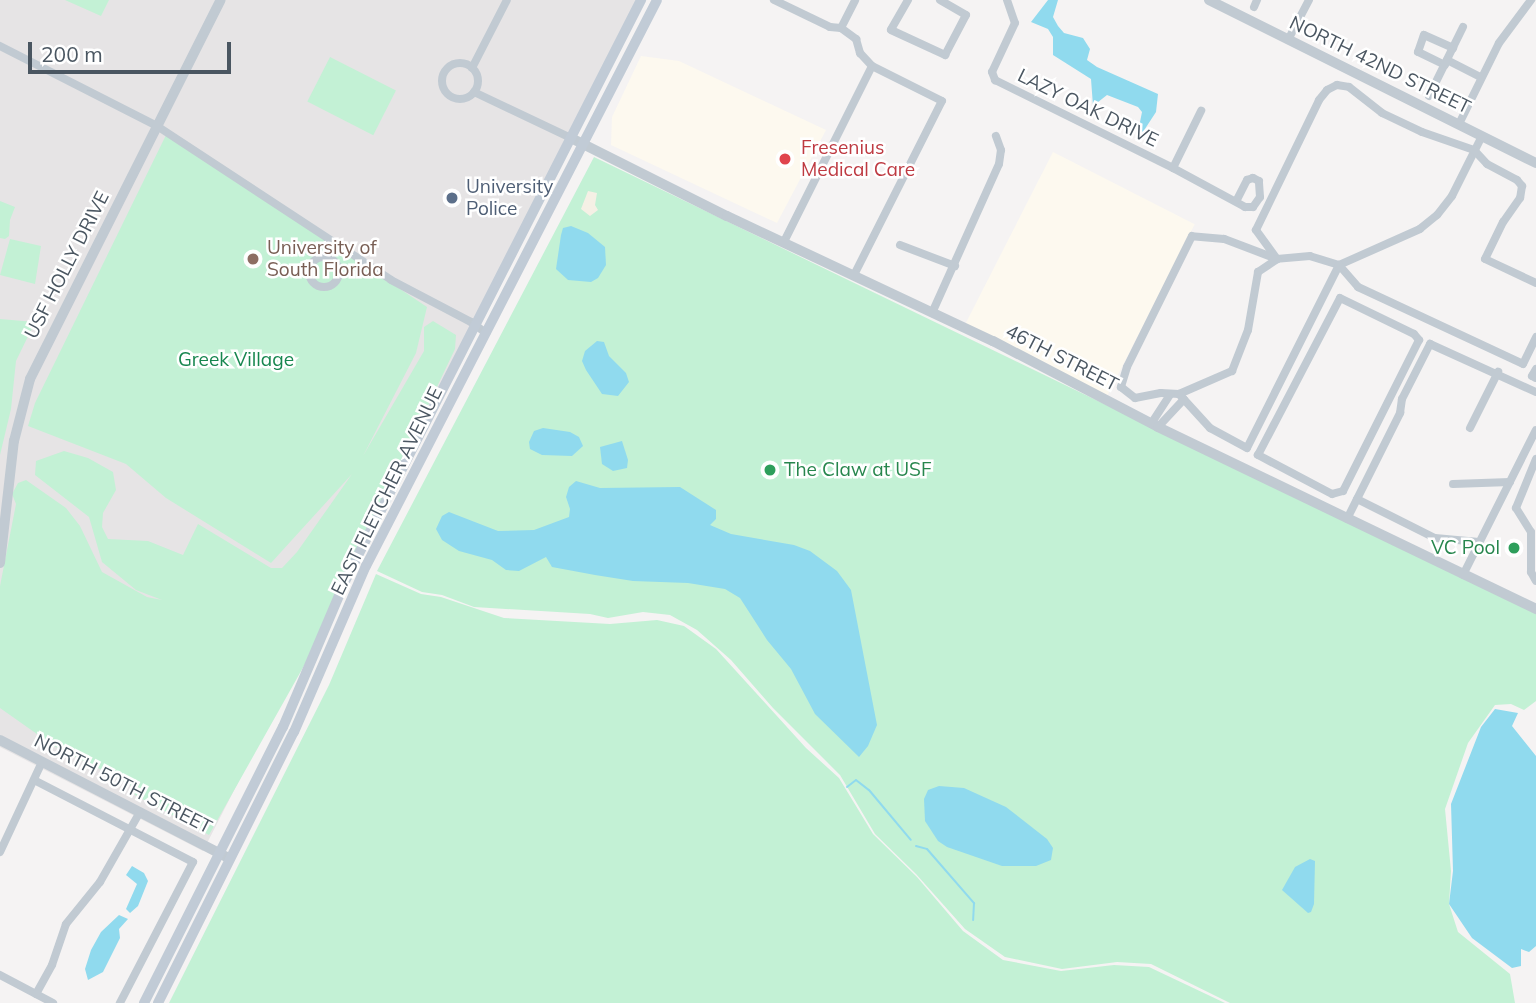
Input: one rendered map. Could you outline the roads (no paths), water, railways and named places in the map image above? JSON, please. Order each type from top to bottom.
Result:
[{"type":"main road","name":"EAST FLETCHER AVENUE","points":[[158,1003],[294,732],[366,566],[478,326],[641,0]]},
{"type":"main road","name":"EAST FLETCHER AVENUE","points":[[144,1003],[283,727],[347,577],[471,338],[584,144],[657,0]]},
{"type":"street","name":"USF HOLLY DRIVE","points":[[0,563],[14,441],[30,379],[221,0]]},
{"type":"street","points":[[472,68],[507,0]]},
{"type":"street","points":[[774,0],[830,27],[841,28],[856,39],[860,52],[873,66],[942,101],[854,275]]},
{"type":"street","points":[[841,28],[855,0]]},
{"type":"street","points":[[908,0],[891,30],[945,55],[966,15],[947,1]]},
{"type":"street","name":"LAZY OAK DRIVE","points":[[1007,0],[1015,23],[992,72],[995,80],[1237,200]]},
{"type":"street","name":"NORTH 42ND STREET","points":[[1209,0],[1536,163]]},
{"type":"street","points":[[1288,40],[1309,0]]},
{"type":"street","points":[[1459,124],[1504,34],[1531,0]]},
{"type":"street","points":[[1429,96],[1463,27]]},
{"type":"street","points":[[1453,48],[1424,35],[1418,52],[1481,77]]},
{"type":"street","points":[[0,46],[157,126],[391,280],[478,326]]},
{"type":"street","points":[[463,63],[472,68],[478,80],[474,92],[465,99],[454,99],[445,91],[442,80],[446,70],[452,65],[463,63]]},
{"type":"street","points":[[784,242],[873,66]]},
{"type":"street","points":[[1276,259],[1256,230],[1327,90],[1337,85],[1349,87],[1382,113],[1422,132],[1474,150],[1487,164],[1517,180],[1522,186],[1520,198],[1503,222],[1485,259],[1536,283]]},
{"type":"street","points":[[474,92],[571,138]]},
{"type":"street","points":[[1173,168],[1201,111]]},
{"type":"street","points":[[1482,135],[1452,196],[1437,215],[1420,229],[1339,265],[1247,448],[1210,428],[1180,397],[1161,393],[1135,398],[1121,387],[1127,367],[1192,236],[1224,239],[1276,259],[1310,256],[1339,265],[1358,287],[1523,364],[1536,337]]},
{"type":"street","points":[[932,313],[999,164],[1001,150],[996,136]]},
{"type":"street","name":"46TH STREET","points":[[571,138],[993,341],[1154,425],[1536,609]]},
{"type":"street","points":[[900,245],[955,266]]},
{"type":"street","points":[[332,260],[339,247]]},
{"type":"street","points":[[1154,425],[1180,397],[1232,371],[1248,330],[1258,272],[1276,259]]},
{"type":"street","points":[[1250,472],[1337,299],[1414,334],[1419,340],[1498,372],[1536,392]]},
{"type":"street","points":[[461,316],[471,338]]},
{"type":"street","points":[[1258,455],[1332,494],[1343,491],[1419,340]]},
{"type":"street","points":[[1347,519],[1400,414],[1402,399],[1430,344]]},
{"type":"street","points":[[1536,369],[1532,376],[1536,378]]},
{"type":"street","points":[[1470,428],[1498,372]]},
{"type":"street","points":[[1154,425],[1180,397]]},
{"type":"street","points":[[1463,575],[1536,430]]},
{"type":"street","points":[[1536,459],[1516,508],[1531,532],[1531,572],[1536,581]]},
{"type":"street","points":[[1453,484],[1510,482]]},
{"type":"street","points":[[1303,498],[1310,483]]},
{"type":"street","points":[[1357,499],[1435,538],[1479,542]]},
{"type":"street","name":"NORTH 50TH STREET","points":[[0,740],[231,859]]},
{"type":"street","points":[[0,852],[42,762]]},
{"type":"street","points":[[34,780],[193,862],[120,1003]]},
{"type":"street","points":[[36,994],[52,965],[66,924],[100,882],[140,812]]},
{"type":"street","points":[[0,975],[53,1003]]},
{"type":"water","points":[[1048,0],[1058,0],[1053,17],[1064,33],[1083,38],[1090,49],[1087,60],[1158,94],[1156,112],[1141,135],[1138,132],[1142,112],[1138,107],[1107,95],[1093,106],[1091,79],[1053,55],[1053,37],[1048,29],[1031,22]]},
{"type":"water","points":[[571,226],[588,233],[605,247],[606,265],[598,278],[591,282],[568,280],[556,269],[563,228]]},
{"type":"water","points":[[597,341],[604,342],[609,356],[626,373],[629,382],[618,396],[602,394],[582,361],[585,351]]},
{"type":"water","points":[[543,428],[570,432],[579,437],[583,446],[572,456],[542,455],[530,449],[529,442],[534,431]]},
{"type":"water","points":[[622,441],[628,460],[627,468],[613,471],[602,464],[600,447]]},
{"type":"water","points":[[576,481],[600,488],[680,487],[716,510],[716,519],[710,525],[731,534],[794,545],[810,551],[837,571],[851,590],[877,725],[868,746],[859,757],[815,714],[791,669],[767,640],[740,598],[725,589],[595,575],[552,567],[546,557],[519,571],[506,570],[492,560],[459,551],[442,540],[436,529],[442,516],[449,512],[498,531],[534,530],[569,517],[570,509],[566,497],[569,487]]},
{"type":"water","points":[[1495,709],[1518,713],[1512,726],[1536,756],[1536,946],[1529,952],[1521,949],[1521,966],[1512,968],[1472,938],[1449,904],[1453,871],[1451,804],[1481,727]]},
{"type":"water","points":[[939,786],[964,788],[1006,807],[1047,839],[1053,848],[1051,860],[1036,866],[1002,866],[947,847],[938,841],[925,821],[924,799],[928,790]]},
{"type":"water","points":[[1310,859],[1315,861],[1314,904],[1308,913],[1282,890],[1295,867]]},
{"type":"water","points":[[132,866],[144,873],[148,881],[138,906],[130,913],[126,909],[137,884],[126,875]]},
{"type":"water","points":[[119,915],[128,919],[119,929],[120,938],[103,972],[88,980],[85,969],[91,950],[101,932]]},
{"type":"waterway","points":[[847,787],[856,780],[869,790],[911,840]]},
{"type":"waterway","points":[[916,846],[927,849],[974,903],[973,920]]},
{"type":"place","name":"Fresenius Medical Care","points":[[785,159]]},
{"type":"place","name":"University Police","points":[[452,198]]},
{"type":"place","name":"University of South Florida","points":[[253,259]]},
{"type":"place","name":"The Claw at USF","points":[[770,470]]},
{"type":"place","name":"VC Pool","points":[[1514,548]]},
{"type":"park label","name":"Greek Village","points":[[236,360]]}]
